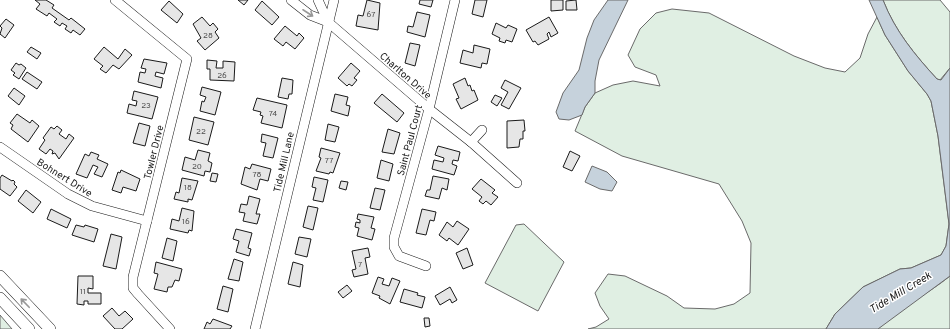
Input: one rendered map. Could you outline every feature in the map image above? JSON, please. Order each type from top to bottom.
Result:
[{"type":"main road","points":[[0,276],[50,329]]},
{"type":"main road","points":[[0,298],[29,329]]},
{"type":"street","name":"Towler Drive","points":[[115,0],[187,59],[133,277],[134,288],[170,329]]},
{"type":"street","name":"Charlton Drive","points":[[291,0],[310,15],[328,22],[429,109],[471,142],[518,184]]},
{"type":"street","name":"Charlton Drive","points":[[318,0],[328,22]]},
{"type":"street","name":"Tide Mill Lane","points":[[255,329],[334,0]]},
{"type":"street","name":"Saint Paul Court","points":[[426,266],[399,256],[394,247],[394,242],[429,109],[455,0]]},
{"type":"street","points":[[471,142],[482,130]]},
{"type":"street","name":"Bohnert Drive","points":[[0,147],[68,194],[92,206],[147,221]]},
{"type":"green space","points":[[883,0],[940,0],[950,12],[950,68],[940,80],[937,79],[913,52],[893,22]]},
{"type":"green space","points":[[672,9],[709,13],[794,56],[825,68],[845,72],[860,58],[868,34],[877,17],[885,35],[908,71],[931,101],[938,136],[949,224],[946,246],[941,255],[911,268],[900,269],[863,287],[835,314],[826,329],[588,329],[596,327],[609,319],[600,306],[595,293],[608,274],[625,276],[667,296],[684,308],[715,309],[734,304],[750,293],[751,243],[742,221],[719,184],[622,156],[575,131],[585,107],[595,93],[613,85],[633,81],[660,86],[656,75],[635,67],[628,55],[640,29],[656,13]]},
{"type":"green space","points":[[524,224],[564,262],[538,311],[485,283],[516,225]]},
{"type":"green space","points":[[950,276],[950,329],[878,329],[895,314]]},
{"type":"green space","points":[[0,315],[12,329],[0,329]]},
{"type":"water","points":[[608,0],[628,0],[599,60],[595,81],[595,93],[585,107],[582,115],[569,120],[559,119],[556,112],[563,93],[579,70],[587,38],[594,20]]},
{"type":"water","name":"Tide Mill Creek","points":[[869,0],[883,0],[893,22],[906,42],[937,79],[941,80],[950,68],[950,276],[878,329],[826,329],[835,314],[863,287],[900,269],[911,268],[941,255],[946,246],[949,224],[938,136],[931,101],[908,71],[885,35]]},
{"type":"water","points":[[592,166],[607,172],[617,182],[612,191],[600,189],[585,182]]},
{"type":"building","points":[[35,0],[46,0],[54,5],[52,8],[69,20],[71,18],[85,29],[80,35],[73,30],[71,33],[65,29],[67,26],[62,23],[60,26],[54,22],[57,19],[49,13],[47,16],[36,9],[40,4]]},
{"type":"building","points":[[238,0],[248,0],[244,5]]},
{"type":"building","points":[[367,0],[380,3],[378,30],[356,26],[358,15],[363,16]]},
{"type":"building","points":[[420,0],[433,0],[431,7],[419,4]]},
{"type":"building","points":[[475,0],[487,0],[483,17],[472,14]]},
{"type":"building","points":[[551,0],[563,0],[563,10],[551,11]]},
{"type":"building","points":[[576,0],[577,10],[566,10],[566,1]]},
{"type":"building","points":[[169,1],[183,14],[177,23],[161,10]]},
{"type":"building","points":[[262,1],[279,17],[272,25],[255,10]]},
{"type":"building","points":[[417,12],[430,15],[425,37],[407,32],[408,26],[413,27]]},
{"type":"building","points":[[202,17],[210,26],[213,23],[218,29],[215,32],[219,38],[205,50],[197,41],[201,38],[193,24]]},
{"type":"building","points":[[549,17],[558,33],[551,37],[549,32],[547,34],[549,39],[538,45],[535,41],[533,42],[526,30]]},
{"type":"building","points":[[6,19],[14,25],[5,38],[0,34],[2,28],[0,26]]},
{"type":"building","points":[[496,23],[506,28],[508,25],[517,29],[512,42],[506,40],[505,43],[499,41],[500,38],[492,34]]},
{"type":"building","points":[[285,26],[297,36],[299,33],[304,38],[295,49],[286,42],[283,46],[274,39]]},
{"type":"building","points":[[410,43],[420,45],[415,66],[405,63]]},
{"type":"building","points":[[474,45],[490,49],[487,64],[482,63],[481,68],[460,63],[463,50],[473,53]]},
{"type":"building","points":[[31,47],[41,53],[37,59],[27,52]]},
{"type":"building","points":[[104,47],[118,59],[125,49],[132,55],[119,69],[113,65],[106,73],[100,69],[103,66],[94,59]]},
{"type":"building","points":[[144,59],[167,63],[164,74],[156,72],[155,76],[163,78],[161,88],[138,82],[140,72],[145,73],[146,69],[141,68]]},
{"type":"building","points":[[207,60],[217,61],[216,68],[223,68],[223,61],[235,62],[234,81],[210,80],[210,69],[207,69]]},
{"type":"building","points":[[16,63],[19,65],[21,64],[26,68],[19,79],[13,75],[15,73],[11,70]]},
{"type":"building","points":[[351,63],[360,71],[354,78],[357,80],[352,86],[349,84],[347,86],[338,78]]},
{"type":"building","points":[[27,72],[42,82],[37,89],[22,79]]},
{"type":"building","points":[[282,78],[293,80],[292,94],[289,94],[288,99],[278,97]]},
{"type":"building","points":[[465,78],[468,86],[470,85],[472,91],[474,90],[478,100],[461,109],[456,99],[459,98],[453,84]]},
{"type":"building","points":[[505,80],[521,88],[509,109],[501,105],[508,92],[501,88]]},
{"type":"building","points":[[202,87],[221,92],[215,115],[200,111],[202,101],[204,102],[206,97],[200,95]]},
{"type":"building","points":[[14,88],[25,96],[19,105],[8,96]]},
{"type":"building","points":[[134,91],[158,97],[152,119],[127,113],[129,104],[136,106],[137,101],[132,100]]},
{"type":"building","points":[[335,94],[348,97],[346,105],[350,106],[348,116],[331,111]]},
{"type":"building","points":[[382,94],[404,113],[397,122],[374,103]]},
{"type":"building","points":[[495,95],[502,98],[497,106],[491,102]]},
{"type":"building","points":[[257,98],[287,105],[282,128],[261,123],[263,116],[260,115],[261,112],[253,110]]},
{"type":"building","points":[[17,114],[30,123],[32,120],[39,126],[28,142],[11,129],[13,125],[10,123]]},
{"type":"building","points":[[194,117],[214,122],[208,145],[189,140]]},
{"type":"building","points":[[524,120],[525,131],[523,131],[523,139],[520,139],[519,147],[507,148],[507,121]]},
{"type":"building","points":[[139,123],[150,126],[145,146],[133,143]]},
{"type":"building","points":[[328,124],[339,127],[335,142],[325,140]]},
{"type":"building","points":[[57,126],[62,130],[59,134],[66,139],[69,134],[74,138],[59,159],[55,153],[52,154],[53,151],[50,149],[46,154],[39,149],[45,140],[43,138],[51,127],[54,129]]},
{"type":"building","points":[[388,129],[400,133],[394,154],[382,152]]},
{"type":"building","points":[[262,134],[278,138],[273,158],[263,156],[266,143],[261,142]]},
{"type":"building","points":[[438,146],[460,152],[458,161],[453,160],[452,164],[457,166],[454,175],[432,169],[434,160],[443,162],[444,158],[435,155]]},
{"type":"building","points":[[321,148],[340,153],[333,173],[330,172],[329,174],[316,171],[321,158],[319,157]]},
{"type":"building","points":[[198,150],[210,153],[208,161],[212,163],[210,172],[205,171],[204,176],[182,170],[185,157],[195,160]]},
{"type":"building","points":[[570,151],[580,156],[572,171],[563,167]]},
{"type":"building","points":[[91,152],[99,155],[97,159],[108,164],[102,177],[94,174],[98,167],[93,165],[87,178],[76,174],[85,154],[89,156]]},
{"type":"building","points":[[381,160],[393,164],[389,181],[377,178]]},
{"type":"building","points":[[252,164],[271,169],[268,181],[260,179],[257,190],[241,184],[245,167],[250,169]]},
{"type":"building","points":[[121,170],[140,179],[136,191],[123,187],[121,193],[112,190],[118,172],[120,173]]},
{"type":"building","points":[[212,173],[218,174],[216,182],[210,181]]},
{"type":"building","points":[[2,175],[12,181],[13,180],[17,187],[10,196],[0,189],[0,178]]},
{"type":"building","points":[[433,176],[449,179],[447,190],[442,188],[439,199],[425,196],[427,190],[430,190]]},
{"type":"building","points":[[314,177],[328,180],[323,202],[313,200],[316,188],[312,187]]},
{"type":"building","points":[[182,178],[198,181],[192,200],[188,199],[188,202],[174,199],[176,192],[179,193]]},
{"type":"building","points":[[481,179],[495,190],[492,193],[498,197],[491,205],[486,201],[483,204],[479,201],[482,197],[472,189]]},
{"type":"building","points":[[341,181],[348,182],[346,190],[339,188]]},
{"type":"building","points":[[375,188],[385,190],[380,210],[370,208]]},
{"type":"building","points":[[26,190],[41,202],[33,213],[18,201]]},
{"type":"building","points":[[249,196],[260,199],[256,214],[260,214],[257,224],[243,221],[245,213],[239,212],[241,204],[247,205]]},
{"type":"building","points":[[308,206],[318,208],[313,230],[303,227]]},
{"type":"building","points":[[182,208],[194,211],[192,231],[189,230],[188,233],[170,229],[172,219],[179,221]]},
{"type":"building","points":[[51,209],[71,219],[67,228],[47,219]]},
{"type":"building","points":[[422,209],[436,212],[434,221],[430,220],[426,235],[416,233]]},
{"type":"building","points":[[358,214],[374,217],[371,228],[375,229],[372,240],[357,236],[359,228],[355,227],[356,222],[360,223],[360,220],[357,219]]},
{"type":"building","points":[[457,221],[469,229],[458,245],[449,238],[447,241],[439,235],[447,222],[453,227]]},
{"type":"building","points":[[76,225],[84,227],[85,225],[98,229],[94,242],[72,235]]},
{"type":"building","points":[[236,229],[252,233],[248,248],[251,249],[249,256],[236,252],[239,241],[233,239]]},
{"type":"building","points":[[111,234],[122,237],[116,269],[103,266]]},
{"type":"building","points":[[299,237],[311,239],[307,257],[295,254]]},
{"type":"building","points":[[167,238],[177,241],[173,261],[162,258]]},
{"type":"building","points":[[368,248],[370,257],[365,258],[368,274],[354,277],[352,270],[356,269],[352,251]]},
{"type":"building","points":[[467,248],[473,265],[463,269],[456,253]]},
{"type":"building","points":[[234,259],[243,262],[239,281],[228,279]]},
{"type":"building","points":[[156,262],[182,269],[179,281],[175,280],[172,287],[168,287],[167,292],[154,289],[158,274],[154,273]]},
{"type":"building","points":[[293,262],[303,265],[300,287],[288,284]]},
{"type":"building","points":[[78,276],[93,276],[93,289],[88,288],[88,293],[101,293],[101,304],[88,304],[88,301],[84,301],[84,305],[77,304]]},
{"type":"building","points":[[378,277],[384,279],[382,284],[389,286],[392,278],[400,281],[390,304],[379,298],[380,296],[372,293]]},
{"type":"building","points":[[347,285],[352,291],[343,298],[338,292]]},
{"type":"building","points":[[223,286],[233,289],[228,312],[217,309]]},
{"type":"building","points":[[450,287],[457,300],[452,303],[450,299],[440,305],[435,296]]},
{"type":"building","points":[[404,289],[418,293],[417,295],[425,297],[422,308],[400,302]]},
{"type":"building","points":[[112,308],[119,316],[125,311],[133,319],[122,329],[115,329],[103,316]]},
{"type":"building","points":[[424,318],[429,318],[430,326],[425,327]]},
{"type":"building","points":[[213,319],[232,326],[230,329],[204,329],[207,322],[210,324]]}]
